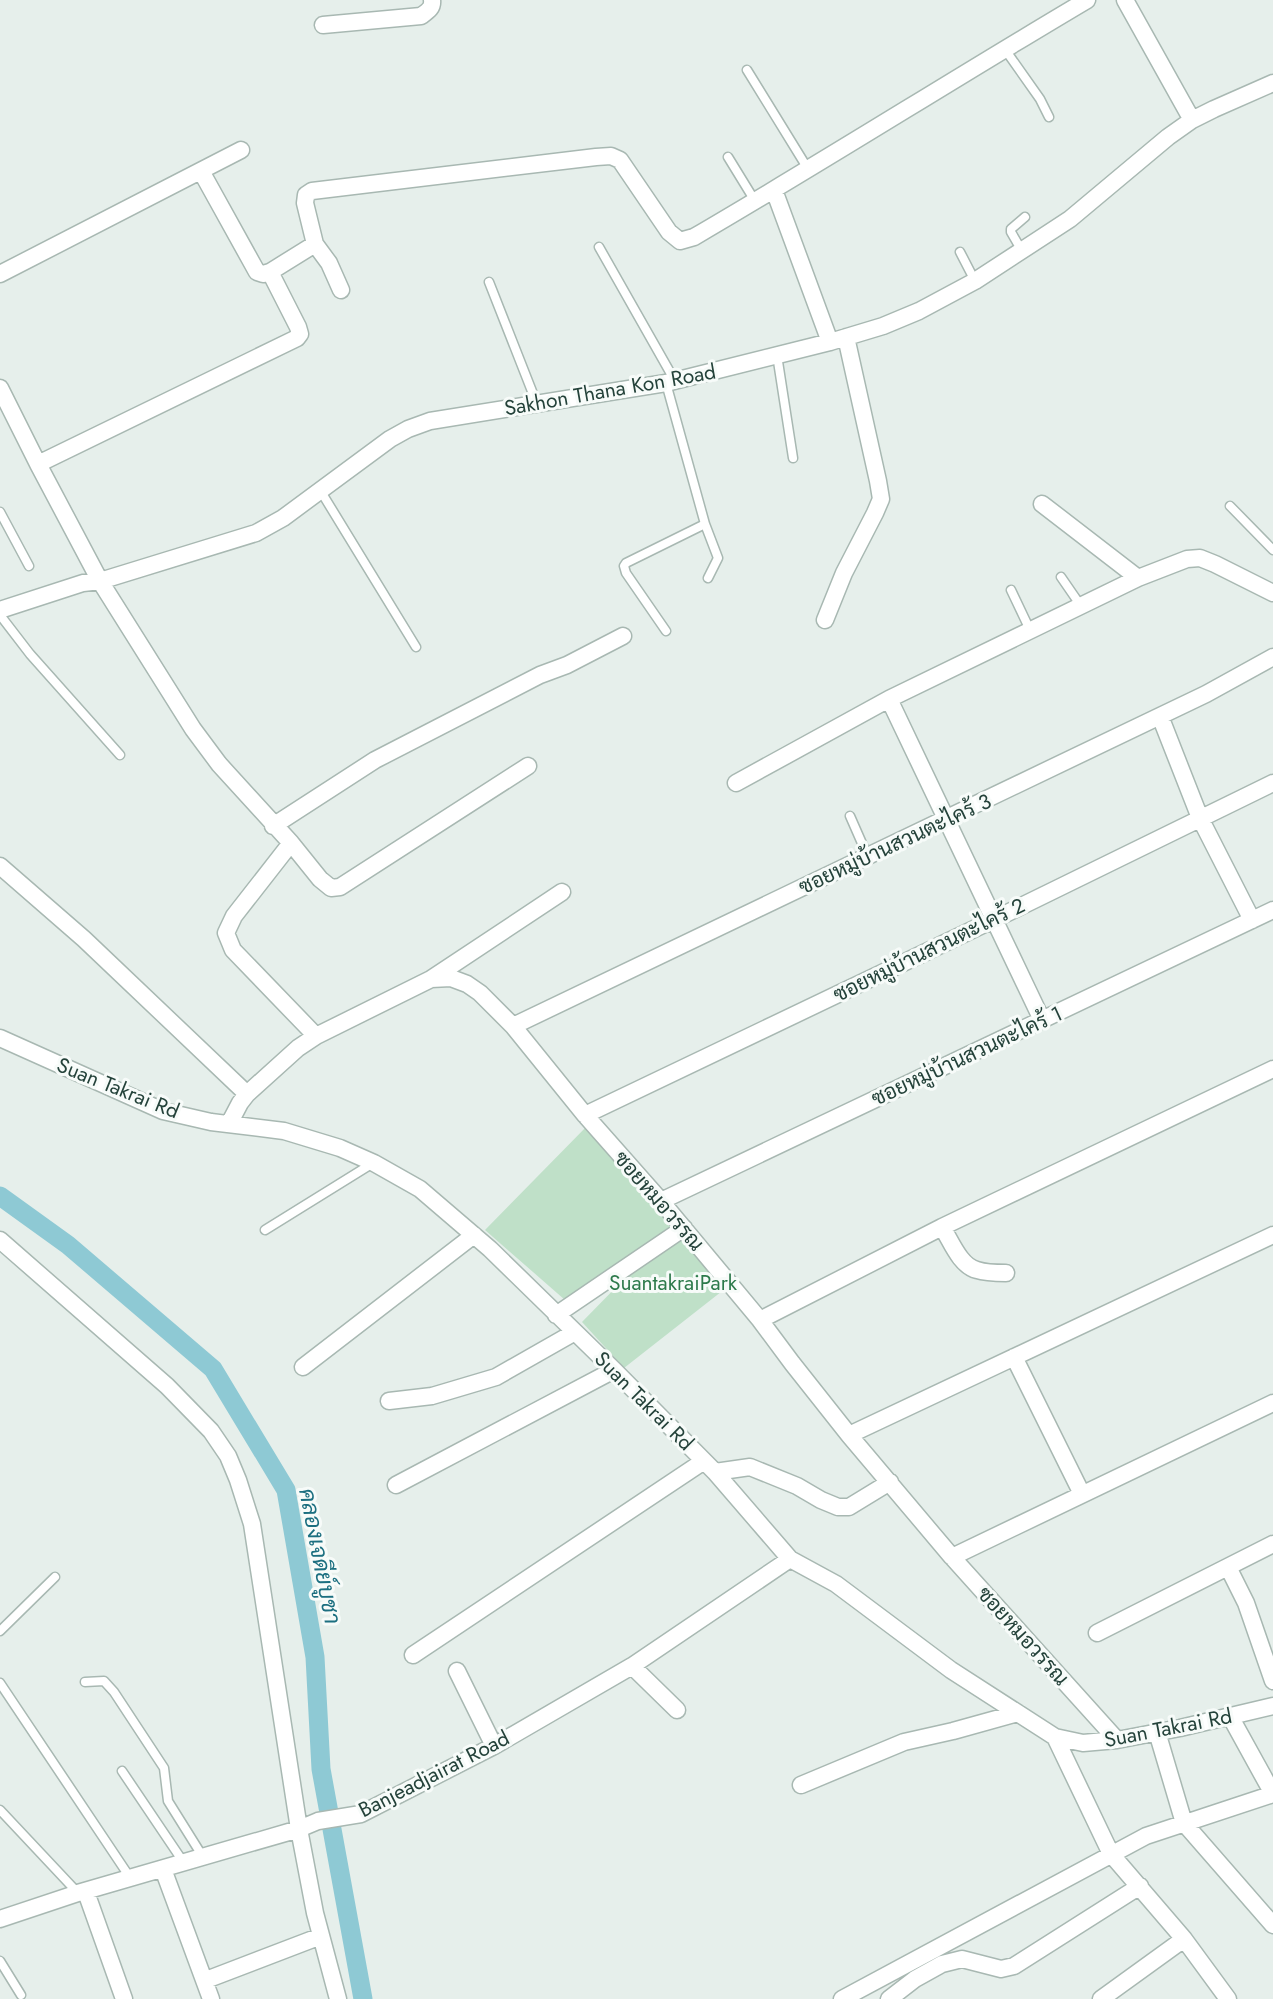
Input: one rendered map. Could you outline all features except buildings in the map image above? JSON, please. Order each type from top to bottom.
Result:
[{"type":"street","points":[[323,25],[421,16],[429,11],[432,0]]},
{"type":"street","points":[[1125,0],[1192,120]]},
{"type":"street","points":[[341,290],[329,263],[315,244],[305,203],[306,195],[312,191],[611,156],[620,160],[669,232],[680,241],[694,237],[774,190],[1082,1]]},
{"type":"street","name":"Sakhon Thana Kon Road","points":[[0,613],[82,583],[256,533],[283,518],[390,439],[429,421],[671,382],[883,326],[919,311],[975,281],[1070,219],[1192,120],[1273,83]]},
{"type":"street","points":[[0,274],[241,150]]},
{"type":"street","points":[[201,171],[257,272],[270,272],[315,244]]},
{"type":"street","points":[[774,190],[838,340],[881,499],[844,573],[825,620]]},
{"type":"street","points":[[38,464],[296,338],[300,334],[298,327],[270,272]]},
{"type":"street","points":[[0,388],[100,580],[193,729],[219,764],[320,879],[331,888],[340,887],[528,766]]},
{"type":"street","points":[[1042,504],[1138,578]]},
{"type":"street","points":[[736,783],[890,699],[1138,578],[1186,559],[1200,558],[1273,593]]},
{"type":"street","points":[[273,826],[375,760],[540,675],[623,636]]},
{"type":"street","name":"ซอยหมู่บ้านสวนตะไคร้ 3","points":[[513,1026],[1206,694],[1273,657]]},
{"type":"street","points":[[890,699],[1042,1020]]},
{"type":"street","points":[[1160,716],[1200,818],[1252,920]]},
{"type":"street","name":"ซอยหมู่บ้านสวนตะไคร้ 2","points":[[585,1115],[1273,783]]},
{"type":"street","points":[[290,843],[234,916],[226,933],[233,950],[316,1036]]},
{"type":"street","points":[[0,866],[84,939],[247,1094]]},
{"type":"street","points":[[229,1124],[247,1094],[298,1048],[316,1036],[431,979],[562,892]]},
{"type":"street","name":"ซอยหมู่บ้านสวนตะไคร้ 1","points":[[661,1201],[1273,910]]},
{"type":"street","name":"ซอยหมอวรรณ","points":[[431,979],[451,978],[467,984],[480,993],[513,1026],[585,1115],[684,1228],[849,1435],[952,1557],[1117,1740]]},
{"type":"street","name":"Suan Takrai Rd","points":[[0,1038],[163,1111],[284,1131],[340,1148],[374,1163],[420,1189],[474,1235],[614,1370],[709,1467],[790,1559],[836,1584],[951,1670],[1055,1737],[1083,1743],[1117,1740],[1273,1706]]},
{"type":"street","points":[[760,1320],[942,1227],[1273,1069]]},
{"type":"street","points":[[942,1227],[960,1258],[969,1267],[978,1271],[1006,1273]]},
{"type":"street","points":[[556,1315],[684,1228]]},
{"type":"street","points":[[303,1367],[474,1235]]},
{"type":"street","points":[[849,1435],[1273,1235]]},
{"type":"street","points":[[0,1240],[167,1386],[211,1431],[228,1456],[252,1524],[299,1829],[315,1913],[338,1999]]},
{"type":"street","points":[[389,1401],[432,1396],[496,1377],[575,1332]]},
{"type":"street","points":[[1014,1357],[1082,1494]]},
{"type":"street","points":[[396,1485],[614,1370]]},
{"type":"street","points":[[952,1557],[1273,1404]]},
{"type":"street","points":[[413,1656],[709,1467],[750,1467],[797,1486],[838,1507],[849,1507],[890,1482]]},
{"type":"street","points":[[1097,1633],[1273,1544]]},
{"type":"street","name":"Banjeadjairat Road","points":[[0,1919],[299,1829],[317,1821],[360,1814],[494,1746],[632,1665],[790,1559]]},
{"type":"street","points":[[1228,1567],[1246,1604],[1273,1681]]},
{"type":"street","points":[[632,1665],[677,1710]]},
{"type":"street","points":[[457,1671],[494,1746]]},
{"type":"street","points":[[801,1785],[904,1742],[1017,1713]]},
{"type":"street","points":[[842,1999],[924,1965],[1146,1836],[1273,1794],[1230,1716]]},
{"type":"street","points":[[1157,1732],[1184,1823],[1273,1925]]},
{"type":"street","points":[[1055,1737],[1111,1854],[1184,1939],[1228,1999]]},
{"type":"street","points":[[163,1869],[212,1999]]},
{"type":"street","points":[[924,1965],[962,1959],[1001,1969],[1014,1966],[1140,1886]]},
{"type":"street","points":[[82,1893],[124,1999]]},
{"type":"street","points":[[206,1980],[321,1936]]},
{"type":"street","points":[[1101,1999],[1184,1939]]},
{"type":"street","points":[[889,1999],[915,1979],[924,1965]]},
{"type":"lane","points":[[1004,48],[1041,99],[1049,117]]},
{"type":"lane","points":[[747,70],[808,169]]},
{"type":"lane","points":[[727,158],[755,201]]},
{"type":"lane","points":[[1022,251],[1011,229],[1025,217]]},
{"type":"lane","points":[[599,247],[671,382],[705,524],[718,558],[708,578]]},
{"type":"lane","points":[[960,251],[975,281]]},
{"type":"lane","points":[[489,282],[537,404]]},
{"type":"lane","points":[[777,355],[793,457]]},
{"type":"lane","points":[[320,491],[416,647]]},
{"type":"lane","points":[[1230,506],[1273,550]]},
{"type":"lane","points":[[0,512],[29,566]]},
{"type":"lane","points":[[666,631],[626,573],[624,566],[705,524]]},
{"type":"lane","points":[[1061,577],[1081,606]]},
{"type":"lane","points":[[1011,590],[1030,630]]},
{"type":"lane","points":[[0,613],[30,654],[120,755]]},
{"type":"lane","points":[[850,816],[868,857]]},
{"type":"lane","points":[[265,1230],[374,1163]]},
{"type":"lane","points":[[0,1631],[55,1577]]},
{"type":"lane","points":[[85,1682],[104,1681],[114,1692],[164,1768],[168,1801],[203,1857]]},
{"type":"lane","points":[[0,1683],[131,1878]]},
{"type":"lane","points":[[122,1770],[184,1863]]},
{"type":"lane","points":[[0,1811],[82,1893]]},
{"type":"lane","points":[[0,1961],[21,1994]]},
{"type":"green space","name":"SuantakraiPark","points":[[589,1124],[726,1288],[624,1368],[582,1322],[672,1230],[565,1300],[485,1230]]},
{"type":"waterway","name":"คลองเจดีย์บูชา","points":[[0,1196],[68,1245],[213,1369],[286,1490],[315,1657],[321,1769],[363,1999]]}]
